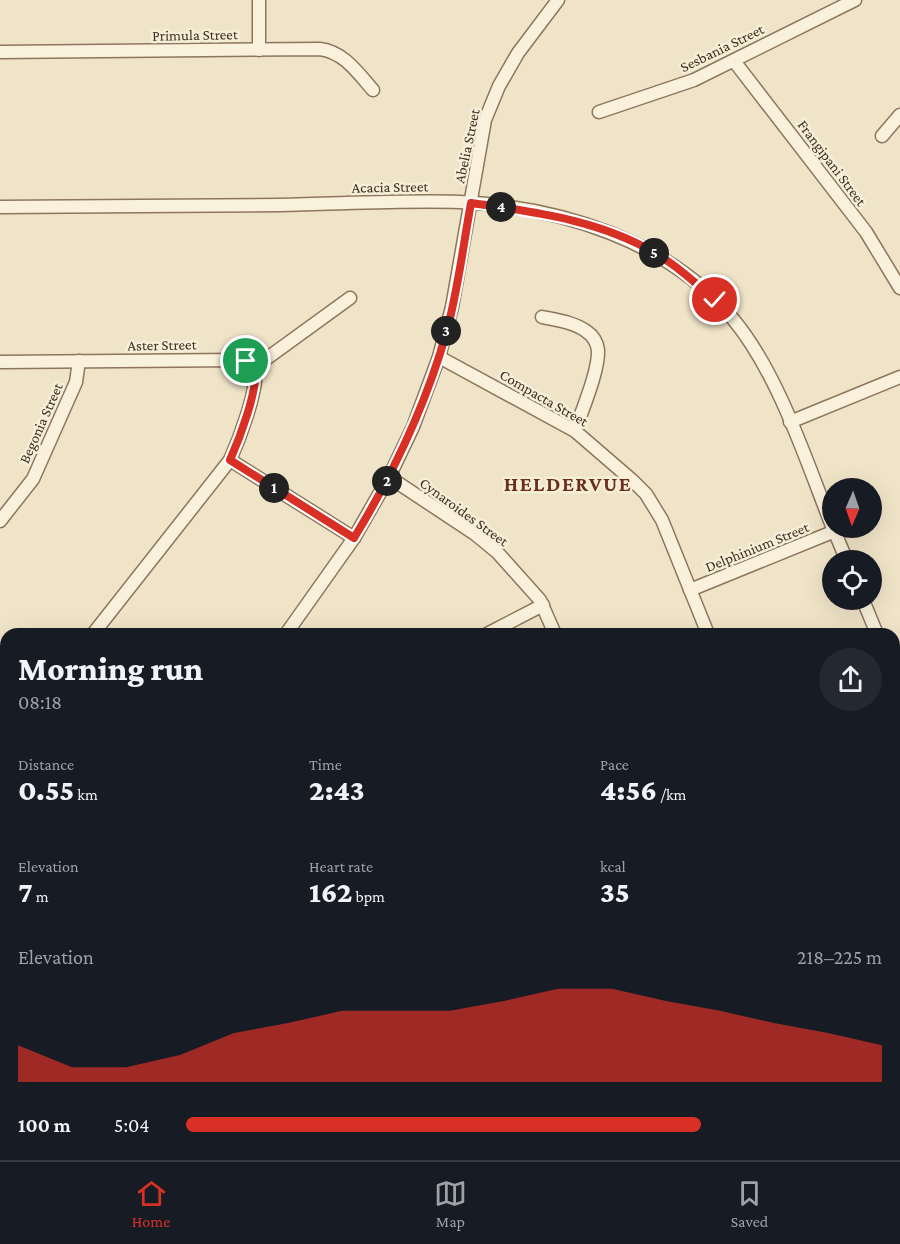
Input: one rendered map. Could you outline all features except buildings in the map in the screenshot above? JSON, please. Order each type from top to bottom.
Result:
[{"type":"street","points":[[259,0],[259,50]]},
{"type":"street","name":"Abelia Street","points":[[289,628],[354,538],[389,477],[425,397],[439,357],[452,307],[481,141],[492,103],[518,53],[558,0]]},
{"type":"street","name":"Sesbania Street","points":[[599,112],[694,81],[855,0]]},
{"type":"street","name":"Primula Street","points":[[0,52],[330,50],[346,61],[373,90]]},
{"type":"street","name":"Frangipani Street","points":[[734,61],[866,232],[900,288]]},
{"type":"street","points":[[882,136],[900,115]]},
{"type":"street","name":"Acacia Street","points":[[0,207],[281,205],[415,201],[471,203],[525,210],[606,230],[667,260],[733,318],[763,361],[822,499]]},
{"type":"street","points":[[98,628],[230,460],[255,387],[255,367],[350,298]]},
{"type":"street","points":[[542,317],[578,326],[592,336],[598,348],[595,366],[575,431]]},
{"type":"street","name":"Compacta Street","points":[[439,357],[575,431],[608,457],[645,494],[662,520],[706,628]]},
{"type":"street","name":"Aster Street","points":[[0,362],[237,360],[246,361],[255,367]]},
{"type":"street","name":"Begonia Street","points":[[0,521],[33,479],[76,382],[79,361]]},
{"type":"street","points":[[790,422],[900,377]]},
{"type":"street","points":[[230,460],[354,538]]},
{"type":"street","name":"Cynaroides Street","points":[[389,477],[492,548],[543,605],[553,628]]},
{"type":"street","name":"Delphinium Street","points":[[690,590],[822,533]]},
{"type":"street","points":[[499,628],[543,605]]},
{"type":"street","points":[[867,610],[875,628]]},
{"type":"district","name":"HELDERVUE","points":[[568,484]]},
{"type":"route","points":[[246,361],[255,367],[255,387],[230,460],[354,538],[400,456],[425,397],[452,307],[471,203],[525,210],[606,230],[667,260],[715,300]]}]
